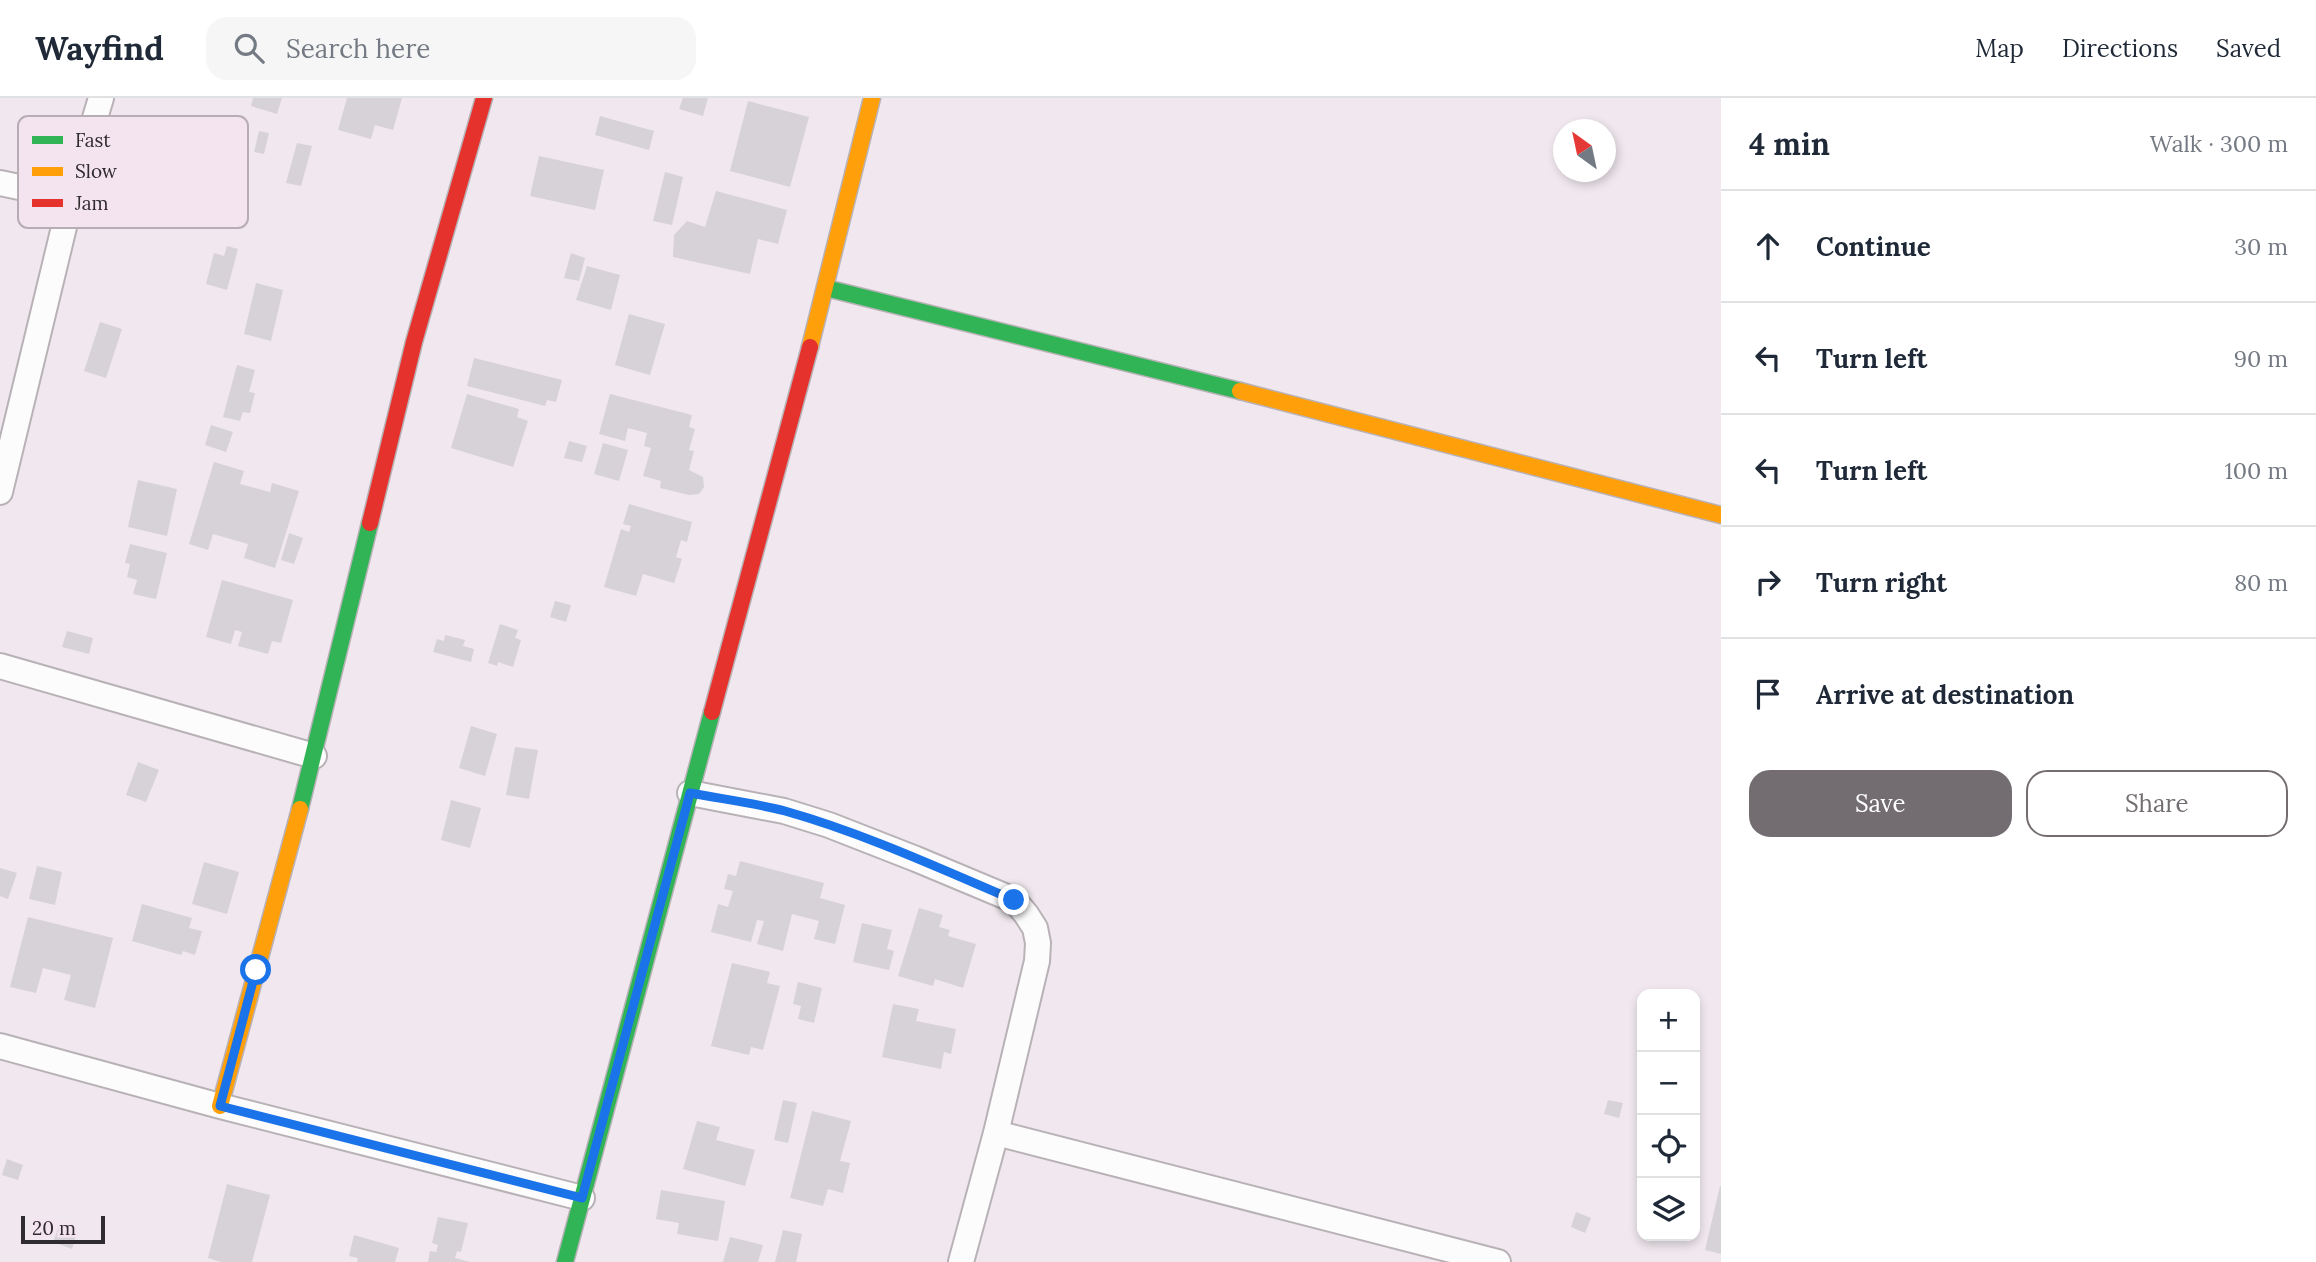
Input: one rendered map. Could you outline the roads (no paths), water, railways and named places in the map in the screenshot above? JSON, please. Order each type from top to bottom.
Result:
[{"type":"street","points":[[96,116],[101,98]]},
{"type":"street","points":[[220,1106],[314,756],[414,342],[484,98]]},
{"type":"street","points":[[565,1262],[826,288],[872,98]]},
{"type":"street","points":[[0,183],[18,187]]},
{"type":"street","points":[[0,492],[64,228]]},
{"type":"street","points":[[826,288],[1402,430],[1721,515]]},
{"type":"street","points":[[0,666],[314,756]]},
{"type":"street","points":[[690,793],[774,809],[829,825],[1002,894],[1014,900],[1035,928],[1037,961],[996,1133],[961,1262]]},
{"type":"street","points":[[0,1046],[220,1106],[582,1198]]},
{"type":"street","points":[[996,1133],[1498,1262]]}]
